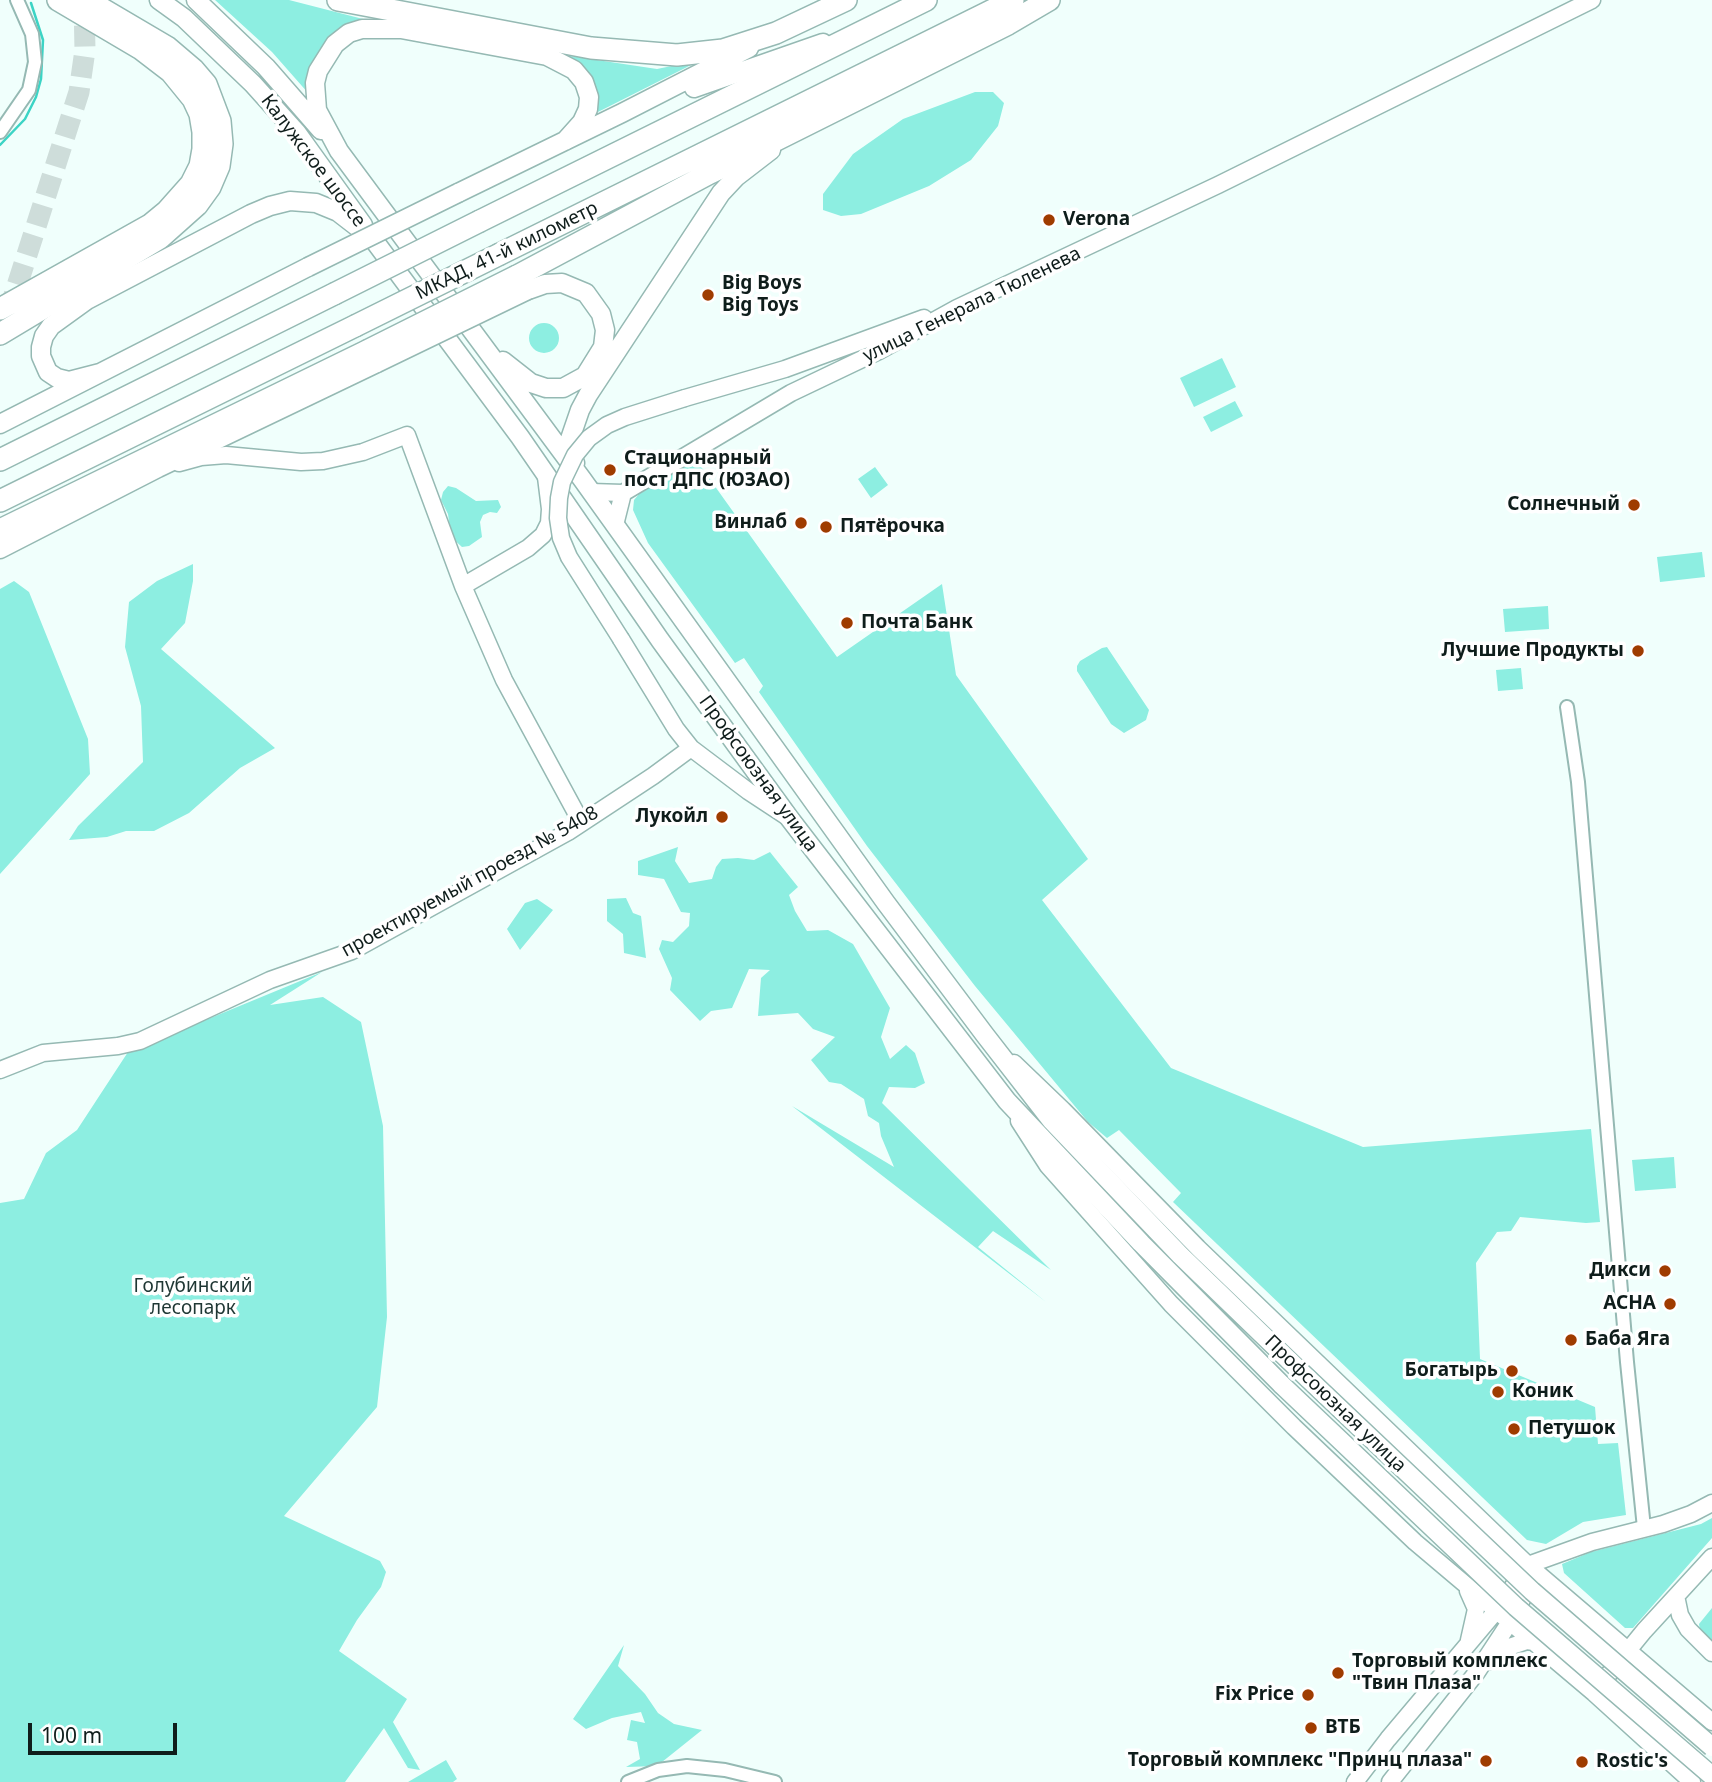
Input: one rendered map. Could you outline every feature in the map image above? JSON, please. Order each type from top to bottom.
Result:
[{"type":"highway","points":[[0,309],[150,225],[181,197],[200,166],[203,149],[200,114],[193,99],[171,72],[141,49],[58,0]]},
{"type":"highway","points":[[0,334],[160,238],[197,205],[211,187],[219,166],[222,144],[220,121],[206,84],[184,60],[167,47],[87,0]]},
{"type":"highway","points":[[338,0],[591,48],[645,54],[699,54],[723,50],[776,33],[846,0]]},
{"type":"highway","name":"МКАД, 41-й километр","points":[[0,460],[926,0]]},
{"type":"highway","name":"МКАД, 41-й километр","points":[[0,501],[1013,0]]},
{"type":"highway","points":[[0,530],[372,357],[522,283],[604,231],[710,173],[1008,24],[1049,0]]},
{"type":"main road","name":"Калужское шоссе","points":[[159,0],[184,18],[253,84],[304,143],[373,239]]},
{"type":"main road","name":"Калужское шоссе","points":[[196,0],[266,67],[339,151]]},
{"type":"main road","points":[[622,113],[882,22]]},
{"type":"main road","points":[[565,141],[582,122],[588,109],[589,97],[584,82],[574,70],[547,55],[401,29],[362,29],[349,33],[335,44],[322,63],[315,83],[317,110],[339,151],[587,486]]},
{"type":"main road","points":[[1,423],[308,267],[713,68],[776,33]]},
{"type":"main road","points":[[587,486],[570,452],[569,442],[588,395],[721,192],[736,177],[801,129]]},
{"type":"main road","points":[[100,373],[69,381],[48,372],[41,356],[41,347],[51,326],[87,300],[251,214],[290,201],[316,203],[338,212],[373,239]]},
{"type":"main road","name":"Профсоюзная улица","points":[[373,239],[520,437],[660,640],[790,819],[1007,1101],[1141,1243],[1282,1385],[1516,1607],[1712,1776]]},
{"type":"main road","points":[[0,549],[372,357],[455,324],[522,283],[562,283],[579,288],[592,299],[601,314],[605,330],[603,347],[590,370],[571,385],[554,388],[538,386],[523,379],[481,343]]},
{"type":"main road","name":"Профсоюзная улица","points":[[587,486],[886,903],[1051,1120],[1180,1255],[1298,1369],[1532,1591],[1712,1748]]},
{"type":"street","points":[[0,132],[29,90],[35,62],[32,34],[17,0]]},
{"type":"street","points":[[360,0],[388,9]]},
{"type":"street","name":"улица Генерала Тюленева","points":[[623,493],[791,393],[879,351],[957,308],[1218,185],[1592,0]]},
{"type":"street","points":[[790,819],[748,792],[691,748],[676,729],[569,557],[561,538],[558,518],[562,482],[575,455],[589,438],[607,425],[625,417],[785,369],[882,331],[957,308]]},
{"type":"street","points":[[158,468],[201,457],[226,455],[301,462],[323,461],[363,452],[407,435],[463,586],[504,680],[581,822]]},
{"type":"street","points":[[463,586],[528,548],[543,535],[549,523],[550,509],[546,477]]},
{"type":"street","points":[[587,486],[623,493],[615,525]]},
{"type":"street","points":[[1566,707],[1578,782],[1629,1387],[1644,1528]]},
{"type":"street","name":"проектируемый проезд № 5408","points":[[0,1070],[43,1053],[118,1046],[140,1041],[270,981],[352,951],[448,900],[581,822],[676,761],[691,748]]},
{"type":"street","name":"Профсоюзная улица","points":[[985,1035],[1063,1110],[1205,1255],[1528,1564],[1709,1719]]},
{"type":"street","name":"Профсоюзная улица","points":[[1007,1101],[1048,1166],[1171,1304],[1294,1427],[1466,1587],[1594,1693],[1692,1782]]},
{"type":"street","points":[[1397,1525],[1422,1528],[1436,1525],[1444,1516],[1446,1504],[1442,1489],[1432,1471]]},
{"type":"street","points":[[1355,1782],[1496,1611],[1528,1564],[1592,1542],[1691,1514],[1712,1503]]},
{"type":"street","points":[[1594,1693],[1628,1650],[1712,1556]]},
{"type":"street","points":[[1390,1782],[1477,1672],[1510,1622],[1530,1580],[1528,1564]]},
{"type":"street","points":[[1466,1587],[1476,1609],[1467,1646]]},
{"type":"street","points":[[1676,1596],[1680,1615],[1688,1629],[1712,1653]]},
{"type":"street","points":[[1477,1672],[1506,1648],[1527,1641],[1534,1642]]},
{"type":"street","points":[[1669,1762],[1662,1745],[1662,1736],[1672,1718],[1680,1713],[1690,1712],[1709,1719]]},
{"type":"street","points":[[628,1782],[658,1770],[687,1766],[725,1770],[775,1782]]},
{"type":"green space","points":[[215,0],[289,0],[363,19],[362,23],[346,29],[309,94],[272,52]]},
{"type":"green space","points":[[557,54],[657,69],[701,60],[594,114]]},
{"type":"green space","points":[[975,92],[993,92],[1004,103],[998,126],[971,160],[929,186],[861,214],[841,216],[823,210],[823,194],[853,154],[903,119]]},
{"type":"green space","points":[[544,323],[555,327],[559,338],[555,349],[544,353],[533,349],[529,338],[533,327]]},
{"type":"green space","points":[[1222,358],[1236,387],[1194,407],[1180,378]]},
{"type":"green space","points":[[1235,401],[1243,416],[1211,432],[1203,417]]},
{"type":"green space","points":[[699,464],[837,657],[942,584],[956,675],[1088,859],[1042,900],[1171,1068],[1363,1147],[1591,1129],[1600,1222],[1520,1217],[1511,1231],[1497,1232],[1476,1263],[1480,1359],[1595,1407],[1598,1444],[1618,1443],[1626,1515],[1583,1522],[1546,1544],[1527,1540],[1173,1202],[1181,1193],[1119,1130],[1107,1138],[1088,1122],[975,986],[867,846],[759,692],[763,686],[744,658],[735,663],[648,543],[633,510],[634,500],[639,494],[688,465]]},
{"type":"green space","points":[[875,467],[888,485],[871,498],[858,479]]},
{"type":"green space","points":[[448,486],[476,501],[498,500],[501,507],[497,513],[483,515],[480,522],[482,537],[469,546],[462,547],[451,537],[448,514],[441,500]]},
{"type":"green space","points":[[1702,552],[1705,577],[1660,582],[1657,557]]},
{"type":"green space","points":[[193,564],[193,581],[185,623],[161,649],[275,748],[240,768],[189,813],[154,831],[126,831],[107,837],[69,840],[78,826],[143,762],[141,706],[125,647],[129,602],[157,581]]},
{"type":"green space","points":[[14,581],[29,592],[88,739],[90,774],[0,874],[0,589]]},
{"type":"green space","points":[[1548,606],[1549,629],[1505,632],[1503,609]]},
{"type":"green space","points":[[1107,647],[1149,710],[1146,720],[1124,733],[1111,724],[1077,671],[1080,661]]},
{"type":"green space","points":[[1521,668],[1523,689],[1498,691],[1496,670]]},
{"type":"green space","points":[[678,847],[675,861],[689,883],[712,879],[722,859],[754,860],[770,852],[798,887],[789,895],[807,931],[828,930],[853,944],[890,1008],[881,1037],[890,1059],[906,1045],[915,1053],[925,1083],[915,1088],[889,1087],[882,1103],[1051,1270],[993,1231],[978,1247],[1046,1302],[792,1106],[894,1167],[881,1136],[879,1123],[868,1116],[864,1099],[841,1084],[829,1082],[811,1060],[835,1037],[813,1029],[798,1013],[758,1016],[761,978],[770,970],[749,969],[732,1008],[711,1011],[700,1021],[670,990],[672,978],[659,949],[662,940],[673,942],[689,926],[690,913],[681,912],[664,879],[638,875],[638,861]]},
{"type":"green space","points":[[626,898],[633,913],[641,916],[646,958],[624,953],[623,934],[607,921],[607,899]]},
{"type":"green space","points":[[537,899],[553,910],[520,950],[507,929],[525,903]]},
{"type":"green space","name":"Голубинский лесопарк","points":[[322,972],[270,1005],[323,997],[361,1022],[383,1126],[387,1317],[377,1407],[284,1516],[380,1561],[386,1572],[381,1587],[339,1651],[407,1699],[393,1722],[420,1770],[408,1768],[384,1728],[345,1782],[0,1782],[0,1203],[24,1199],[46,1153],[77,1130],[128,1052]]},
{"type":"green space","points":[[1674,1157],[1676,1188],[1635,1191],[1632,1160]]},
{"type":"green space","points":[[1712,1518],[1712,1538],[1633,1628],[1625,1628],[1564,1573],[1562,1564],[1591,1552],[1701,1524]]},
{"type":"green space","points":[[1712,1608],[1712,1641],[1700,1630],[1699,1624]]},
{"type":"green space","points":[[624,1645],[618,1666],[645,1694],[658,1713],[674,1724],[702,1730],[657,1766],[626,1767],[640,1759],[637,1742],[627,1740],[631,1720],[645,1723],[641,1712],[612,1718],[586,1729],[573,1719]]},
{"type":"green space","points":[[446,1760],[457,1779],[453,1782],[408,1782]]},
{"type":"waterway","points":[[0,145],[25,119],[41,79],[43,40],[31,3]]},
{"type":"tunnel","points":[[8,314],[79,92],[85,50],[84,1]]},
{"type":"place","name":"Verona","points":[[1049,220]]},
{"type":"place","name":"Big Boys Big Toys","points":[[708,295]]},
{"type":"place","name":"Стационарный пост ДПС (ЮЗАО)","points":[[610,470]]},
{"type":"place","name":"Солнечный","points":[[1634,505]]},
{"type":"place","name":"Винлаб","points":[[801,523]]},
{"type":"place","name":"Пятёрочка","points":[[826,527]]},
{"type":"place","name":"Почта Банк","points":[[847,623]]},
{"type":"place","name":"Лучшие Продукты","points":[[1638,651]]},
{"type":"place","name":"Лукойл","points":[[722,817]]},
{"type":"place","name":"Дикси","points":[[1665,1271]]},
{"type":"place","name":"АСНА","points":[[1670,1304]]},
{"type":"place","name":"Баба Яга","points":[[1571,1340]]},
{"type":"place","name":"Богатырь","points":[[1512,1371]]},
{"type":"place","name":"Коник","points":[[1498,1392]]},
{"type":"place","name":"Петушок","points":[[1514,1429]]},
{"type":"place","name":"Торговый комплекс \"Твин Плаза\"","points":[[1338,1673]]},
{"type":"place","name":"Fix Price","points":[[1308,1695]]},
{"type":"place","name":"ВТБ","points":[[1311,1728]]},
{"type":"place","name":"Торговый комплекс \"Принц плаза\"","points":[[1486,1761]]},
{"type":"place","name":"Rostic's","points":[[1582,1762]]}]
